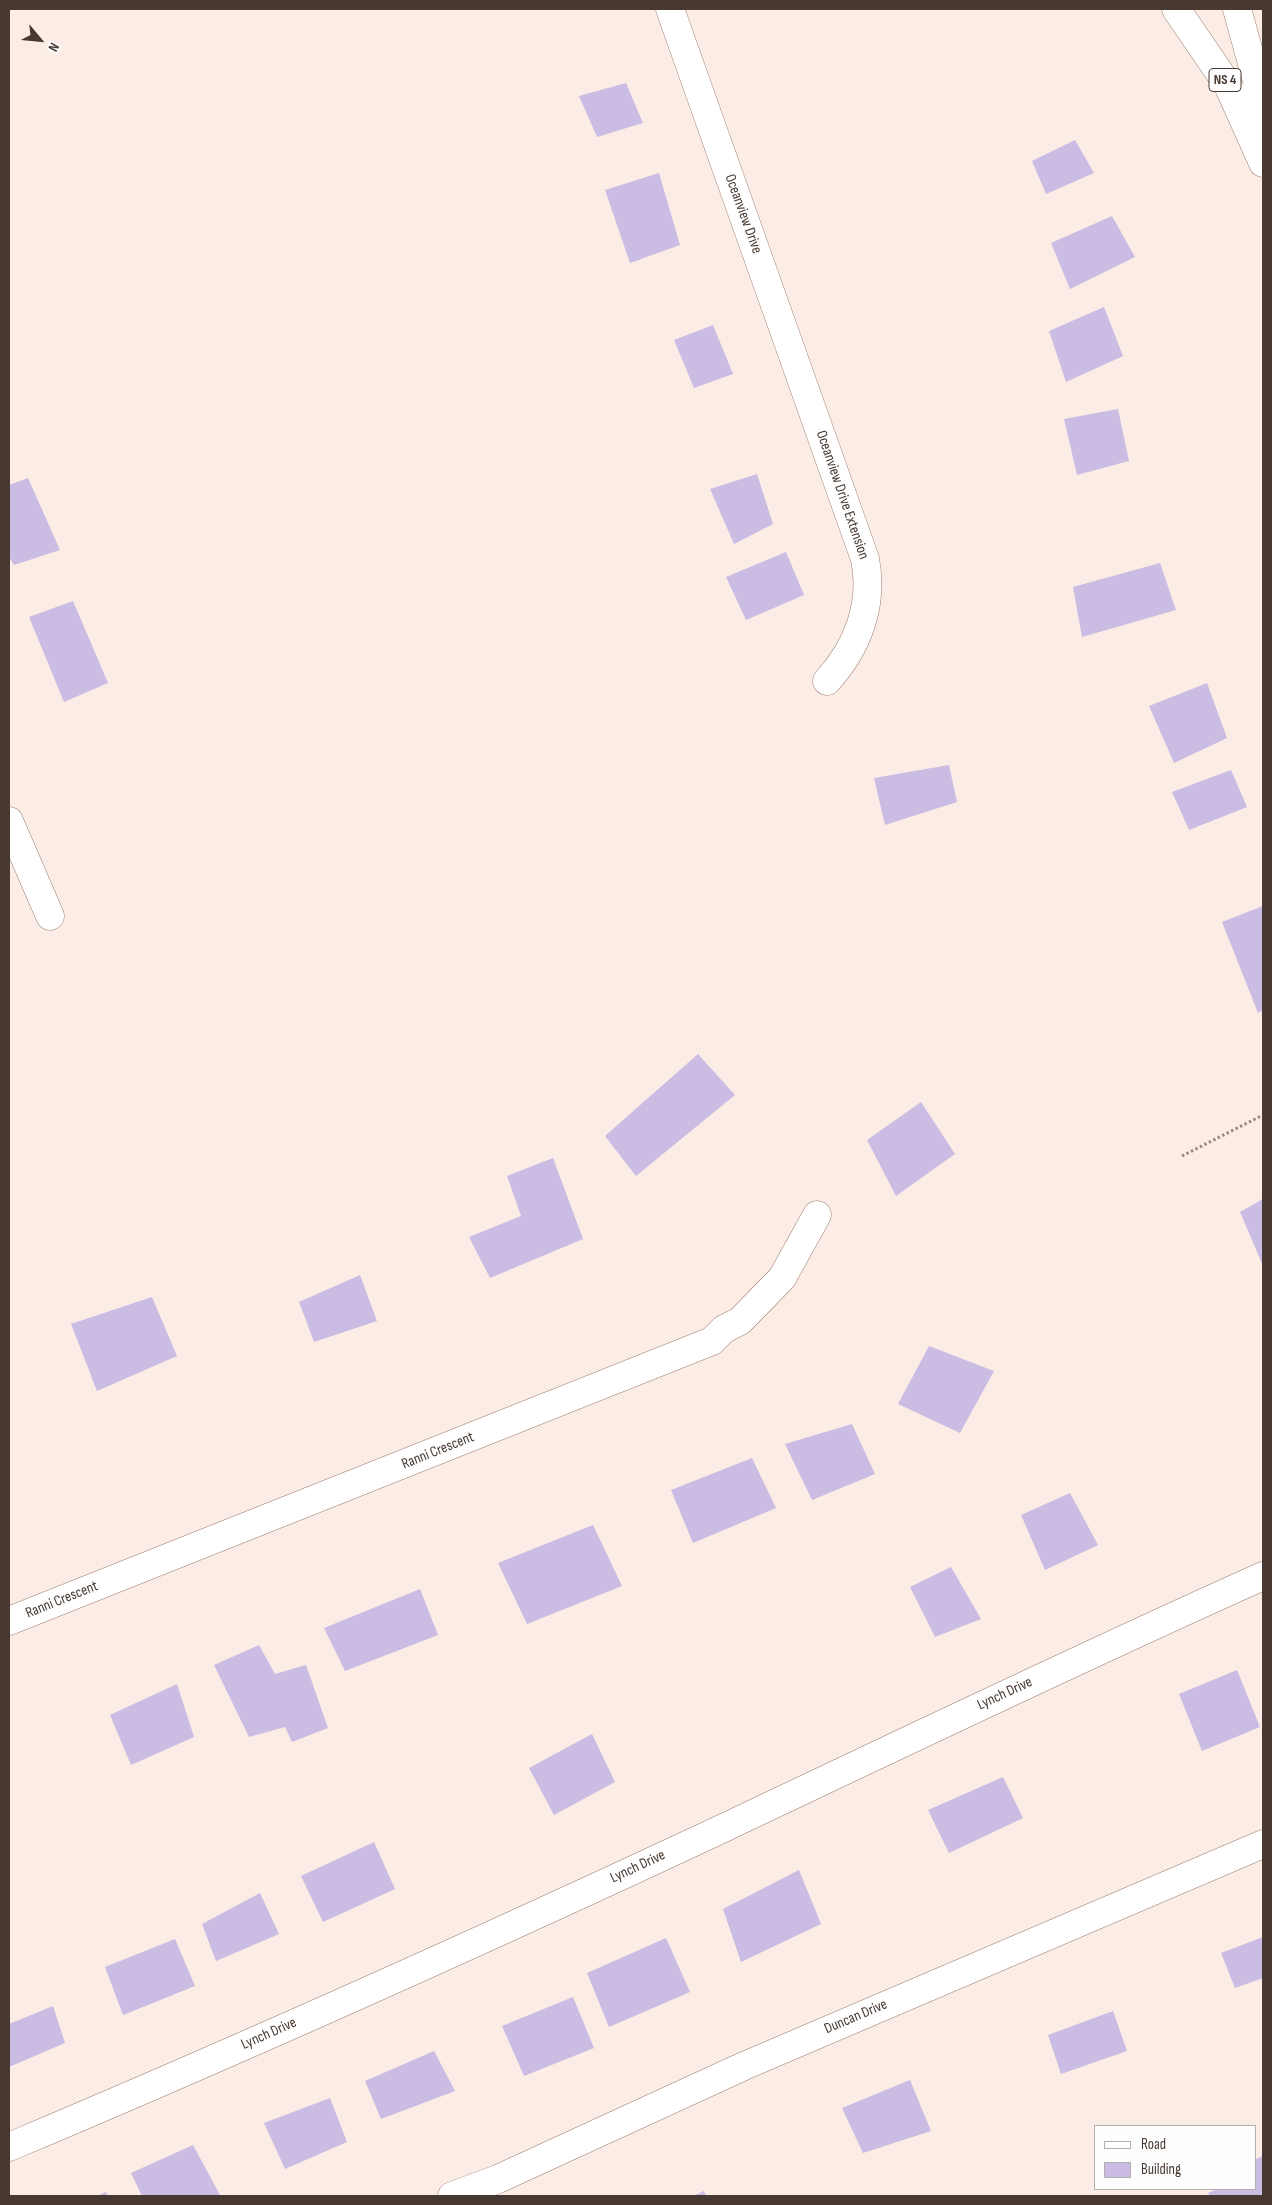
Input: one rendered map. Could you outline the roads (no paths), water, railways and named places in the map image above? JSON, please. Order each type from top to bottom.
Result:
[{"type":"street","name":"Oceanview Drive","points":[[670,9],[816,419]]},
{"type":"street","name":"NS 4","points":[[1176,9],[1228,85],[1263,161]]},
{"type":"street","name":"NS 4","points":[[1237,9],[1260,92],[1263,161]]},
{"type":"street","name":"Oceanview Drive Extension","points":[[816,419],[845,500],[868,576],[866,604],[859,633],[845,658],[827,680]]},
{"type":"street","points":[[9,821],[50,916]]},
{"type":"street","name":"Ranni Crescent","points":[[9,1621],[712,1341],[724,1330],[740,1321],[782,1278],[817,1215]]},
{"type":"street","name":"Lynch Drive","points":[[9,2147],[418,1968],[729,1825],[1110,1644],[1263,1576]]},
{"type":"street","name":"Duncan Drive","points":[[452,2196],[498,2179],[744,2066],[1263,1844]]}]
